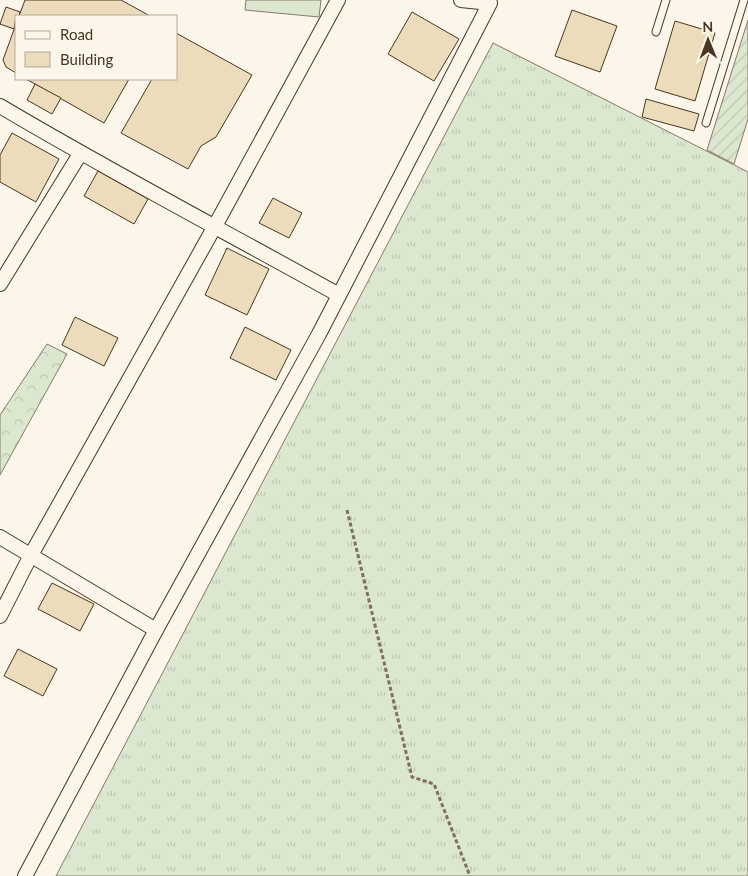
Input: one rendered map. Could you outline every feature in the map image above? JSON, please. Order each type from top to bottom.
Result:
[{"type":"street","points":[[0,616],[31,555],[215,226],[338,0]]},
{"type":"street","points":[[25,876],[156,630],[339,295],[490,3],[461,0]]},
{"type":"street","points":[[0,106],[80,154],[339,295]]},
{"type":"street","points":[[0,284],[80,154]]},
{"type":"street","points":[[0,537],[156,630]]},
{"type":"lane","points":[[656,32],[666,0]]},
{"type":"lane","points":[[706,123],[744,0]]},
{"type":"path","points":[[347,510],[412,776],[434,784],[470,876]]},
{"type":"green space","points":[[246,0],[321,0],[319,17],[245,10]]},
{"type":"green space","points":[[748,20],[748,119],[734,164],[707,150]]},
{"type":"green space","points":[[493,43],[748,172],[748,876],[56,876]]},
{"type":"green space","points":[[47,344],[67,354],[0,475],[0,415]]},
{"type":"building","points":[[25,0],[121,0],[148,15],[19,15]]},
{"type":"building","points":[[6,7],[20,12],[19,15],[15,15],[14,29],[0,24]]},
{"type":"building","points":[[572,10],[617,26],[600,72],[555,56]]},
{"type":"building","points":[[412,12],[459,39],[434,81],[388,54]]},
{"type":"building","points":[[675,21],[715,33],[695,101],[655,89]]},
{"type":"building","points":[[15,27],[15,72],[6,67],[3,60]]},
{"type":"building","points":[[178,34],[252,75],[216,137],[201,146],[188,169],[121,133],[151,80],[178,80]]},
{"type":"building","points":[[28,80],[128,80],[104,123]]},
{"type":"building","points":[[35,84],[61,98],[52,114],[27,100]]},
{"type":"building","points":[[646,99],[699,114],[694,131],[642,117]]},
{"type":"building","points":[[12,133],[59,159],[36,202],[0,182],[0,155]]},
{"type":"building","points":[[98,171],[148,199],[134,224],[84,196]]},
{"type":"building","points":[[273,198],[302,213],[289,238],[259,223]]},
{"type":"building","points":[[227,248],[269,269],[247,315],[205,295]]},
{"type":"building","points":[[75,317],[118,338],[104,366],[62,345]]},
{"type":"building","points":[[245,327],[291,350],[276,380],[230,358]]},
{"type":"building","points":[[52,583],[94,604],[80,631],[38,609]]},
{"type":"building","points":[[18,649],[57,669],[43,696],[4,676]]}]
